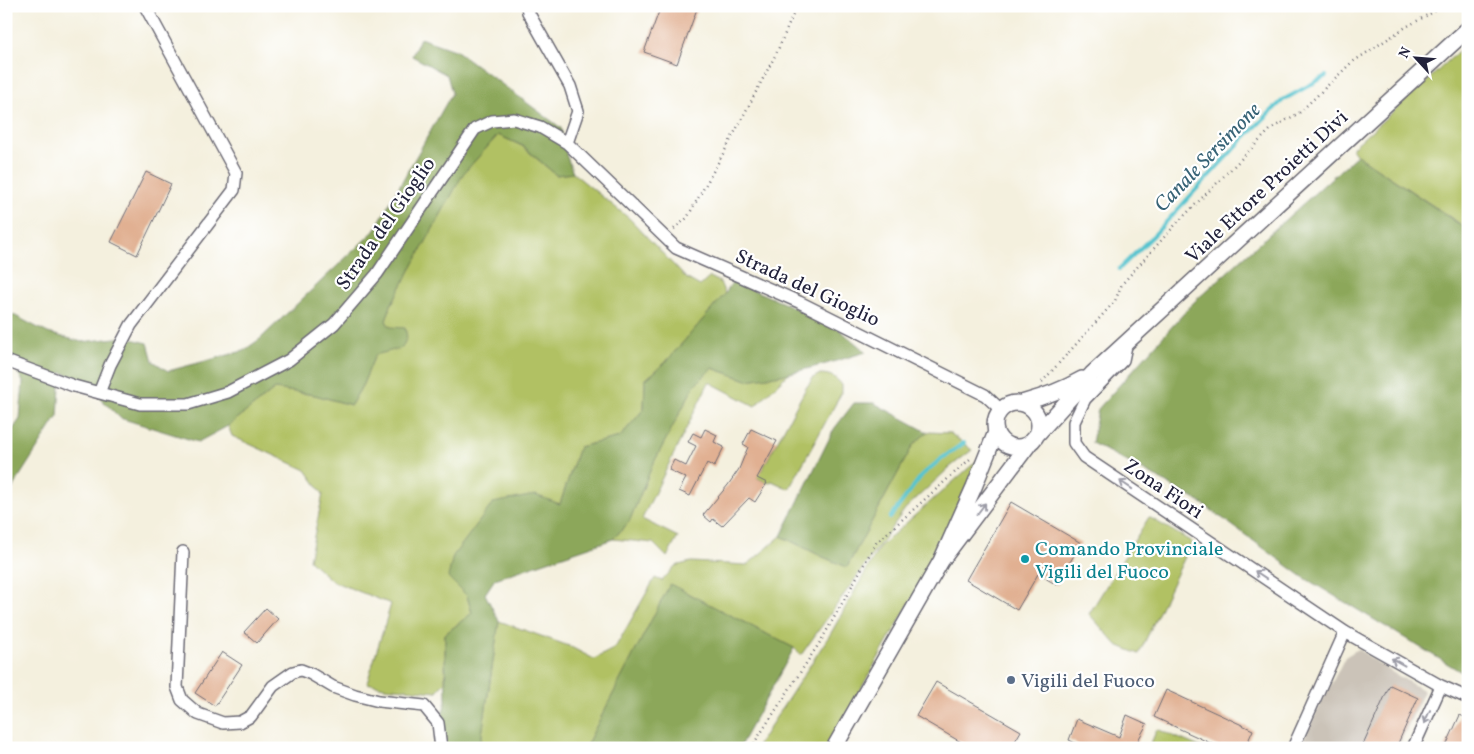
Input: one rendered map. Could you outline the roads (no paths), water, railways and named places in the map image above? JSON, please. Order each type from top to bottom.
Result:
[{"type":"main road","name":"Viale Ettore Proietti Divi","points":[[941,562],[1032,440],[1092,374],[1468,29]]},
{"type":"main road","name":"Viale Ettore Proietti Divi","points":[[834,748],[941,562],[996,432],[995,420],[1000,409],[1010,403],[1022,403],[1066,388],[1092,374]]},
{"type":"main road","name":"Viale Ettore Proietti Divi","points":[[1022,403],[1037,415],[1038,428],[1032,440]]},
{"type":"main road","points":[[996,432],[999,439],[1005,444],[1012,446],[1026,445],[1032,440]]},
{"type":"street","points":[[99,393],[110,365],[132,325],[234,190],[236,173],[144,6]]},
{"type":"street","points":[[527,6],[528,12],[570,86],[578,111],[567,143]]},
{"type":"street","name":"Strada del Gioglio","points":[[6,361],[74,386],[140,404],[188,404],[228,392],[289,360],[334,324],[377,274],[475,129],[492,121],[514,119],[540,127],[567,143],[676,248],[799,302],[985,395],[1000,409]]},
{"type":"street","name":"Zona Fiori","points":[[1127,341],[1123,360],[1085,399],[1074,422],[1074,443],[1084,457],[1345,632],[1441,686],[1468,698]]},
{"type":"street","points":[[182,552],[177,687],[182,700],[198,714],[223,723],[240,722],[251,716],[273,686],[293,672],[300,670],[333,687],[355,695],[379,701],[424,706],[438,723],[441,748]]},
{"type":"street","points":[[1293,748],[1345,632]]},
{"type":"street","points":[[1413,748],[1441,686]]},
{"type":"waterway","name":"Canale Sersimone","points":[[1119,269],[1154,235],[1245,137],[1283,100],[1326,76]]},
{"type":"waterway","name":"Canale Sersimone","points":[[890,518],[922,475],[964,443]]},
{"type":"place","name":"Comando Provinciale Vigili del Fuoco","points":[[1025,559]]},
{"type":"place","name":"Vigili del Fuoco","points":[[1011,680]]}]
